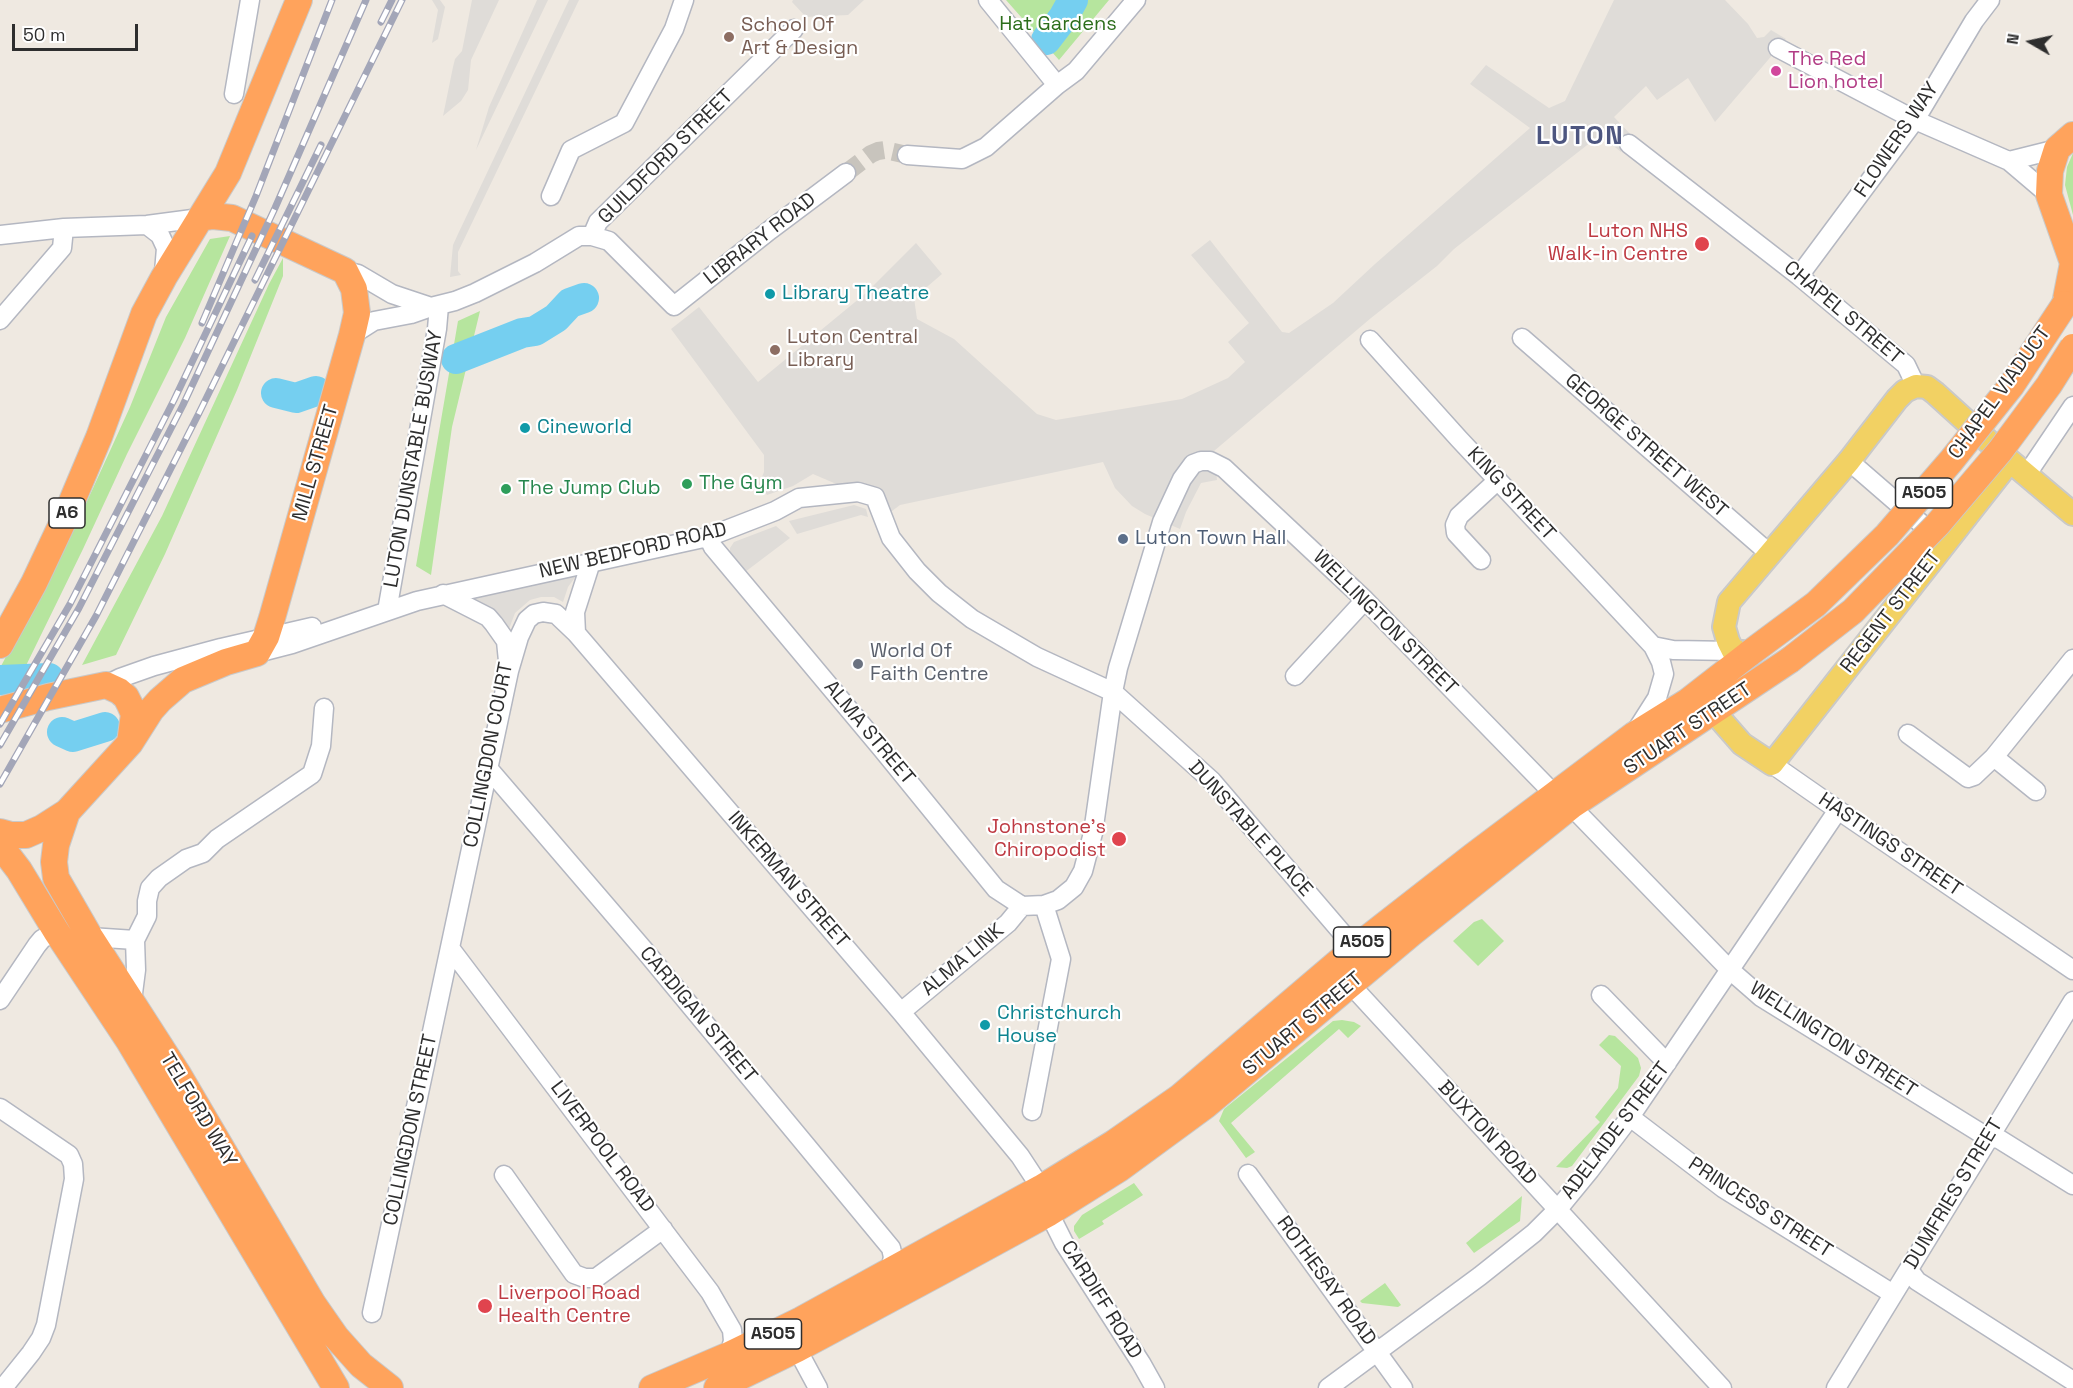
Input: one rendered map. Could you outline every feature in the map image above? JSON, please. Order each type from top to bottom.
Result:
[{"type":"highway","name":"A6","points":[[0,645],[34,583],[67,513],[99,437],[144,314],[228,173],[298,0]]},
{"type":"highway","name":"A505","points":[[2065,142],[2050,171],[2049,195],[2073,263]]},
{"type":"highway","name":"A6","points":[[228,173],[227,205],[232,218]]},
{"type":"highway","points":[[200,219],[213,216],[232,218],[356,276]]},
{"type":"highway","name":"CHAPEL VIADUCT","points":[[1741,652],[1816,604],[1887,535],[1951,462],[2011,386],[2065,303],[2073,263]]},
{"type":"highway","name":"MILL STREET","points":[[261,645],[354,324],[356,276]]},
{"type":"highway","name":"CHAPEL VIADUCT","points":[[1790,660],[1853,611],[1937,525],[2000,451],[2049,385],[2073,346]]},
{"type":"highway","name":"NEW BEDFORD ROAD","points":[[67,812],[130,743],[152,710],[183,680],[261,645]]},
{"type":"highway","name":"STUART STREET","points":[[798,1349],[1049,1213],[1119,1169],[1205,1106],[1562,800],[1590,769],[1634,735],[1687,702],[1741,652]]},
{"type":"highway","name":"STUART STREET","points":[[890,1270],[1041,1188],[1114,1143],[1180,1097],[1355,948],[1562,800],[1714,712],[1790,660]]},
{"type":"highway","points":[[0,710],[106,685],[126,697],[134,714],[130,743]]},
{"type":"highway","points":[[0,832],[26,835],[67,812]]},
{"type":"highway","name":"TELFORD WAY","points":[[67,812],[56,845],[54,862],[56,878],[90,937],[178,1074],[319,1312],[336,1337],[361,1365],[390,1388]]},
{"type":"highway","name":"TELFORD WAY","points":[[0,845],[129,1041],[336,1388]]},
{"type":"highway","name":"A505","points":[[652,1388],[729,1355],[801,1320],[890,1270]]},
{"type":"highway","name":"A505","points":[[717,1388],[798,1349]]},
{"type":"main road","name":"STUART STREET","points":[[1741,652],[1724,627],[1729,602],[1849,461],[1897,399],[1905,391],[1916,386]]},
{"type":"main road","name":"CHAPEL STREET","points":[[1916,386],[1927,387],[1935,393],[2073,514]]},
{"type":"main road","name":"REGENT STREET","points":[[1772,764],[1945,544],[2019,467]]},
{"type":"main road","name":"HASTINGS STREET","points":[[1714,712],[1742,744],[1772,764]]},
{"type":"street","points":[[234,94],[250,0]]},
{"type":"street","points":[[551,196],[571,150],[624,123],[674,29],[684,0]]},
{"type":"street","points":[[988,0],[1057,85]]},
{"type":"street","points":[[907,155],[952,159],[970,156],[986,147],[1076,71],[1136,0]]},
{"type":"street","name":"FLOWERS WAY","points":[[1799,276],[1915,120],[1989,0]]},
{"type":"street","name":"GUILDFORD STREET","points":[[354,324],[411,314],[475,293],[535,263],[579,236],[592,236],[598,222],[794,29]]},
{"type":"street","points":[[1778,48],[1915,120],[2009,160],[2049,195]]},
{"type":"street","points":[[2009,160],[2065,142]]},
{"type":"street","name":"CHAPEL STREET","points":[[1629,144],[1799,276],[1906,365],[1916,386]]},
{"type":"street","name":"LIBRARY ROAD","points":[[592,236],[609,241],[674,306],[846,172]]},
{"type":"street","points":[[0,235],[64,228],[147,225],[200,219]]},
{"type":"street","points":[[147,225],[160,235],[166,248],[164,277]]},
{"type":"street","points":[[0,320],[62,248],[64,228]]},
{"type":"street","points":[[356,276],[392,294],[435,307]]},
{"type":"street","name":"LUTON DUNSTABLE BUSWAY","points":[[387,611],[436,329],[435,307]]},
{"type":"street","name":"GEORGE STREET WEST","points":[[1522,338],[1770,554]]},
{"type":"street","name":"KING STREET","points":[[1370,340],[1653,646]]},
{"type":"street","points":[[2019,467],[2073,405]]},
{"type":"street","name":"WELLINGTON STREET","points":[[1113,692],[1162,522],[1182,479],[1193,464],[1210,461],[1217,463],[1365,600],[1730,970],[1761,997],[1988,1137],[1999,1139],[2073,1185]]},
{"type":"street","points":[[1849,461],[1945,544]]},
{"type":"street","points":[[1481,560],[1456,533],[1455,525],[1459,516],[1498,480]]},
{"type":"street","name":"NEW BEDFORD ROAD","points":[[106,685],[154,666],[261,645],[292,644],[443,594],[708,537],[775,511],[799,498],[858,492],[875,497]]},
{"type":"street","name":"DUNSTABLE PLACE","points":[[875,497],[891,538],[917,571],[939,593],[972,619],[1037,657],[1113,692],[1212,781],[1355,948]]},
{"type":"street","name":"ALMA STREET","points":[[708,537],[713,547],[996,889],[1022,906]]},
{"type":"street","points":[[576,633],[575,612],[591,562]]},
{"type":"street","name":"COLLINGDON COURT","points":[[443,594],[488,617],[506,641],[509,671],[450,948]]},
{"type":"street","points":[[1295,676],[1365,600]]},
{"type":"street","name":"INKERMAN STREET","points":[[509,671],[519,637],[527,620],[534,614],[543,612],[556,614],[576,633],[901,1012],[1020,1156],[1041,1188]]},
{"type":"street","points":[[1653,646],[1673,650],[1741,652]]},
{"type":"street","points":[[1634,735],[1657,698],[1664,674],[1653,646]]},
{"type":"street","points":[[1908,734],[1968,778],[1974,776],[1994,758],[2073,659]]},
{"type":"street","points":[[1022,906],[1044,905],[1058,900],[1074,887],[1083,870],[1090,851],[1113,692]]},
{"type":"street","points":[[132,1001],[136,970],[135,940],[147,916],[150,888],[159,878],[186,859],[211,847],[217,839],[312,774],[321,746],[324,708]]},
{"type":"street","points":[[1994,758],[2036,791]]},
{"type":"street","name":"HASTINGS STREET","points":[[1772,764],[2073,970]]},
{"type":"street","name":"CARDIGAN STREET","points":[[488,768],[645,951],[891,1248],[893,1257],[890,1270]]},
{"type":"street","name":"ADELAIDE STREET","points":[[1328,1388],[1378,1353],[1525,1240],[1558,1209],[1630,1118],[1838,810]]},
{"type":"street","points":[[1032,1111],[1061,959],[1044,905]]},
{"type":"street","name":"ALMA LINK","points":[[901,1012],[1008,923],[1022,906]]},
{"type":"street","points":[[0,1000],[37,945],[42,939],[56,931]]},
{"type":"street","points":[[90,937],[135,940]]},
{"type":"street","name":"LIVERPOOL ROAD","points":[[450,948],[710,1292],[732,1330],[733,1341],[729,1355]]},
{"type":"street","name":"COLLINGDON STREET","points":[[372,1313],[450,948]]},
{"type":"street","name":"BUXTON ROAD","points":[[1350,984],[1722,1388]]},
{"type":"street","points":[[1601,995],[1667,1063]]},
{"type":"street","name":"DUMFRIES STREET","points":[[1836,1388],[2073,1001]]},
{"type":"street","points":[[0,1108],[69,1155],[73,1164],[74,1179],[46,1325],[41,1338],[3,1388]]},
{"type":"street","name":"PRINCESS STREET","points":[[1630,1118],[1723,1188],[1893,1294]]},
{"type":"street","name":"ROTHESAY ROAD","points":[[1248,1174],[1403,1388]]},
{"type":"street","points":[[504,1175],[574,1274],[585,1278],[596,1278],[663,1229]]},
{"type":"street","name":"CARDIFF ROAD","points":[[1041,1188],[1049,1213],[1064,1243],[1155,1388]]},
{"type":"street","points":[[1909,1270],[1917,1281],[2073,1381]]},
{"type":"street","points":[[798,1349],[818,1388]]},
{"type":"green space","name":"Hat Gardens","points":[[1006,0],[1109,0],[1059,60]]},
{"type":"green space","points":[[2073,153],[2073,215],[2065,185],[2067,167]]},
{"type":"green space","points":[[230,236],[185,338],[17,684],[0,688],[0,668],[78,521],[130,407],[166,317],[210,239]]},
{"type":"green space","points":[[283,258],[283,276],[237,390],[165,554],[116,655],[82,665],[162,516]]},
{"type":"green space","points":[[480,311],[452,427],[431,575],[416,566],[458,321]]},
{"type":"green space","points":[[1482,919],[1504,941],[1478,966],[1453,941],[1474,922]]},
{"type":"green space","points":[[1342,1020],[1361,1026],[1348,1038],[1339,1029],[1231,1123],[1255,1152],[1246,1158],[1219,1121],[1224,1109],[1333,1021]]},
{"type":"green space","points":[[1609,1035],[1615,1036],[1638,1058],[1641,1068],[1639,1076],[1572,1166],[1556,1167],[1600,1122],[1595,1117],[1618,1088],[1621,1066],[1599,1045]]},
{"type":"green space","points":[[1134,1183],[1143,1195],[1102,1221],[1104,1224],[1079,1239],[1074,1226],[1082,1215]]},
{"type":"green space","points":[[1522,1196],[1520,1221],[1474,1253],[1466,1243]]},
{"type":"green space","points":[[1385,1283],[1401,1305],[1398,1307],[1360,1301]]},
{"type":"shaded area","points":[[432,0],[440,0],[445,7],[438,39],[432,43],[438,10]]},
{"type":"shaded area","points":[[472,0],[499,0],[471,60],[468,90],[461,101],[443,116],[455,59],[462,51]]},
{"type":"shaded area","points":[[537,0],[548,0],[476,150],[489,107]]},
{"type":"shaded area","points":[[569,0],[579,0],[458,252],[458,271],[461,275],[450,277],[453,245]]},
{"type":"shaded area","points":[[793,0],[864,0],[848,15],[806,17],[792,2]]},
{"type":"shaded area","points":[[1614,0],[1725,0],[1748,24],[1757,38],[1764,37],[1771,30],[1786,39],[1715,122],[1688,78],[1657,100],[1646,86],[1614,117],[1634,138],[1621,152],[1600,135],[1454,249],[1437,266],[1371,318],[1214,451],[1217,480],[1201,483],[1180,529],[1132,506],[1115,488],[1103,462],[900,505],[892,511],[885,511],[880,492],[868,485],[841,486],[813,474],[793,486],[767,495],[759,484],[764,472],[764,455],[671,329],[699,307],[758,382],[866,293],[916,243],[942,274],[914,298],[917,319],[954,339],[1037,414],[1056,420],[1182,399],[1228,378],[1245,362],[1228,342],[1249,323],[1191,255],[1210,240],[1282,332],[1289,333],[1333,303],[1530,128],[1470,84],[1486,65],[1549,108],[1565,101]]},
{"type":"shaded area","points":[[854,505],[866,509],[868,517],[861,515],[797,534],[789,521]]},
{"type":"shaded area","points":[[776,526],[790,538],[745,572],[730,553],[734,542]]},
{"type":"shaded area","points":[[579,572],[568,587],[563,602],[554,597],[530,600],[515,613],[509,629],[474,598]]},
{"type":"waterway","points":[[1046,40],[1073,0]]},
{"type":"waterway","points":[[456,359],[522,333],[535,331],[556,318],[570,303],[584,298]]},
{"type":"waterway","points":[[276,393],[296,398],[316,391]]},
{"type":"waterway","points":[[0,680],[49,678]]},
{"type":"waterway","points":[[62,732],[73,737],[105,727]]},
{"type":"tunnel","points":[[846,173],[878,151],[885,150],[907,155]]},
{"type":"railway","points":[[202,323],[256,196],[332,0]]},
{"type":"railway","points":[[0,745],[79,608],[183,405],[275,208],[366,0]]},
{"type":"railway","points":[[381,22],[392,0]]},
{"type":"railway","points":[[0,784],[96,616],[199,413],[402,0]]},
{"type":"railway","points":[[255,280],[321,145]]},
{"type":"railway","points":[[0,724],[70,604],[174,400],[252,236]]},
{"type":"place","name":"School Of Art & Design","points":[[729,37]]},
{"type":"place","name":"The Red Lion hotel","points":[[1776,71]]},
{"type":"place","name":"Luton NHS Walk-in Centre","points":[[1702,244]]},
{"type":"place","name":"Library Theatre","points":[[770,294]]},
{"type":"place","name":"Luton Central Library","points":[[775,350]]},
{"type":"place","name":"Cineworld","points":[[525,428]]},
{"type":"place","name":"The Gym","points":[[687,484]]},
{"type":"place","name":"The Jump Club","points":[[506,489]]},
{"type":"place","name":"Luton Town Hall","points":[[1123,539]]},
{"type":"place","name":"World Of Faith Centre","points":[[858,664]]},
{"type":"place","name":"Johnstone's Chiropodist","points":[[1119,839]]},
{"type":"place","name":"Christchurch House","points":[[985,1025]]},
{"type":"place","name":"Liverpool Road Health Centre","points":[[485,1306]]},
{"type":"district","name":"LUTON","points":[[1580,137]]}]
